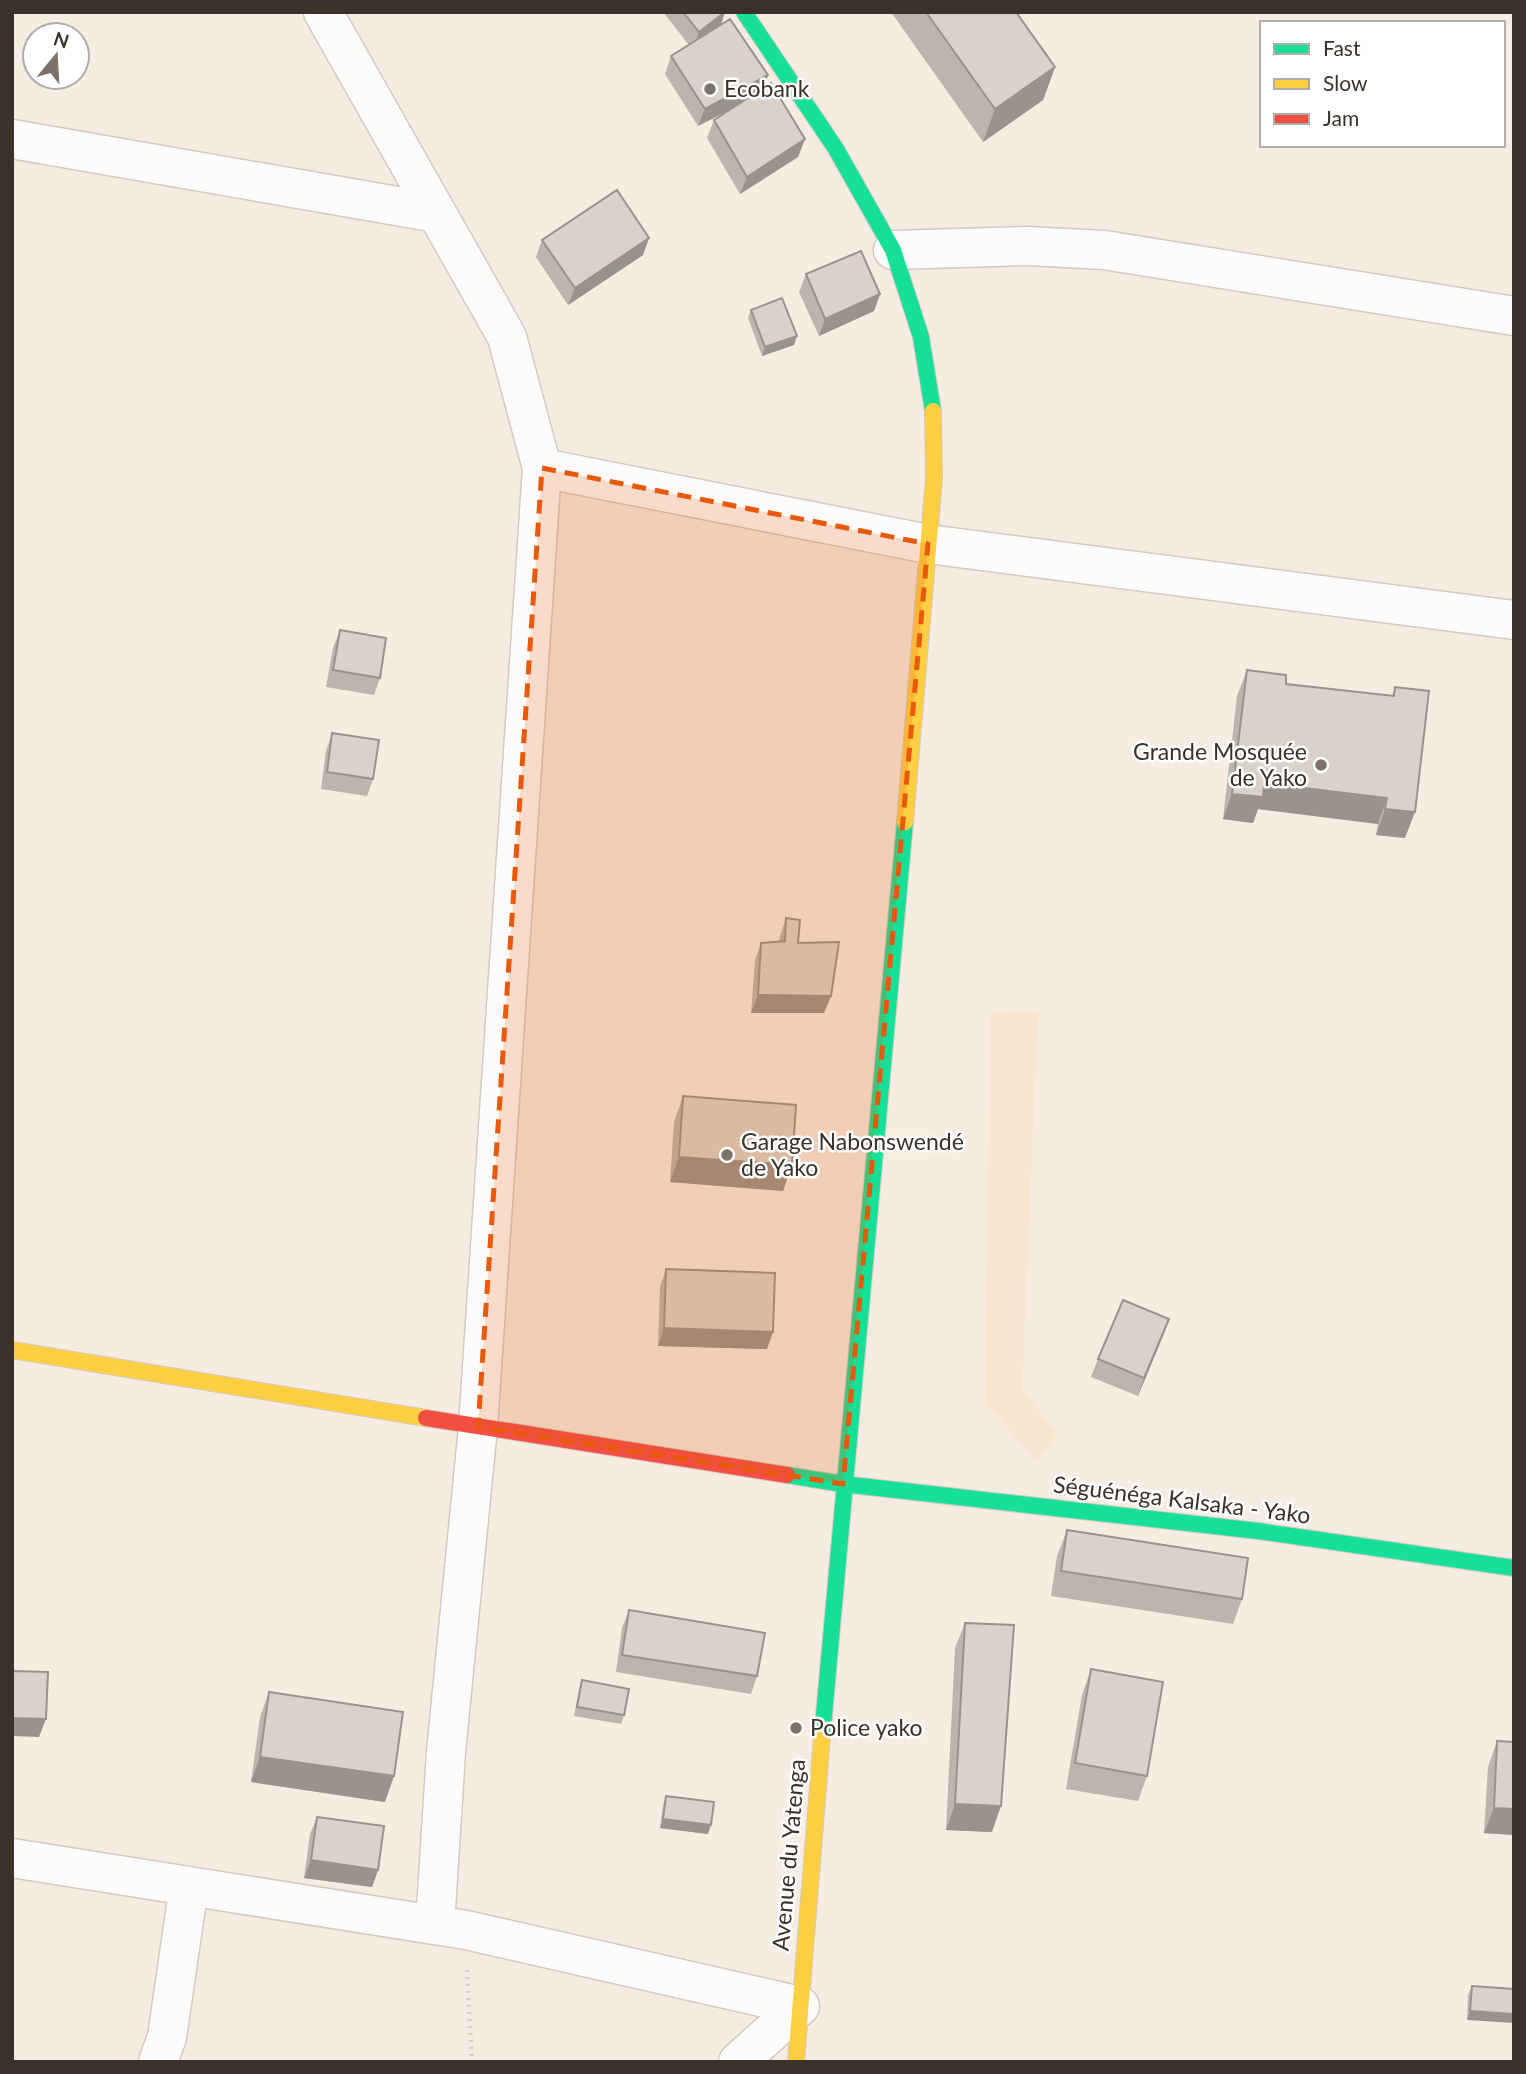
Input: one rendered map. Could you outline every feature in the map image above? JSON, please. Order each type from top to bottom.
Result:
[{"type":"main road","name":"Avenue du Yatenga","points":[[744,12],[836,149],[893,250],[920,337],[934,416],[934,478],[886,1044],[843,1484],[796,2062]]},
{"type":"main road","name":"Séguénéga Kalsaka - Yako","points":[[12,1350],[843,1484],[1258,1531],[1514,1568]]},
{"type":"street","points":[[323,12],[507,337],[542,468],[478,1427],[446,1752],[450,1928]]},
{"type":"street","points":[[12,139],[438,213]]},
{"type":"street","points":[[893,250],[1028,246],[1104,250],[1514,316]]},
{"type":"street","points":[[542,468],[928,544],[1514,620]]},
{"type":"street","points":[[12,1858],[450,1928],[800,2006]]},
{"type":"street","points":[[158,2062],[167,2037],[189,1886]]},
{"type":"street","points":[[738,2062],[800,2006]]},
{"type":"path","points":[[450,1928],[472,2062]]},
{"type":"highlighted area","points":[[542,468],[928,544],[843,1484],[478,1427]]},
{"type":"shaded area","points":[[1038,1012],[1022,1389],[1056,1434],[1037,1460],[985,1403],[991,1013]]},
{"type":"building","points":[[683,12],[725,12],[699,32]]},
{"type":"building","points":[[926,12],[1016,12],[1055,67],[995,109]]},
{"type":"building","points":[[730,19],[768,75],[705,109],[671,56]]},
{"type":"building","points":[[771,83],[805,139],[747,177],[714,120]]},
{"type":"building","points":[[617,190],[649,238],[575,288],[542,240]]},
{"type":"building","points":[[861,251],[880,294],[825,319],[806,274]]},
{"type":"building","points":[[782,298],[797,336],[765,347],[751,310]]},
{"type":"building","points":[[340,630],[386,638],[380,678],[333,670]]},
{"type":"building","name":"Grande Mosquée de Yako","points":[[1247,670],[1286,675],[1286,684],[1394,696],[1395,687],[1429,691],[1415,812],[1385,809],[1387,798],[1264,783],[1263,797],[1232,794]]},
{"type":"building","points":[[332,733],[379,740],[373,779],[327,772]]},
{"type":"building","points":[[786,918],[800,920],[798,943],[839,942],[831,996],[758,995],[761,943],[785,941]]},
{"type":"building","points":[[683,1096],[796,1105],[792,1165],[679,1157]]},
{"type":"building","points":[[666,1269],[775,1273],[773,1332],[664,1328]]},
{"type":"building","points":[[1123,1300],[1169,1319],[1144,1378],[1098,1359]]},
{"type":"building","points":[[1067,1530],[1248,1558],[1242,1599],[1061,1571]]},
{"type":"building","points":[[629,1610],[765,1633],[757,1676],[622,1655]]},
{"type":"building","points":[[965,1623],[1014,1625],[1001,1806],[955,1804]]},
{"type":"building","points":[[1091,1669],[1163,1682],[1147,1776],[1075,1763]]},
{"type":"building","points":[[12,1671],[48,1672],[46,1719],[12,1718]]},
{"type":"building","points":[[582,1680],[629,1689],[624,1715],[577,1707]]},
{"type":"building","points":[[269,1692],[403,1712],[394,1776],[260,1757]]},
{"type":"building","points":[[1497,1741],[1514,1742],[1514,1809],[1494,1808]]},
{"type":"building","points":[[666,1796],[714,1802],[711,1825],[663,1819]]},
{"type":"building","points":[[317,1817],[384,1826],[378,1870],[311,1860]]},
{"type":"building","points":[[1472,1986],[1514,1989],[1514,2014],[1470,2011]]},
{"type":"traffic: fast","points":[[744,12],[836,149],[893,250],[921,337],[933,411]]},
{"type":"traffic: fast","points":[[822,1737],[905,822]]},
{"type":"traffic: fast","points":[[787,1475],[843,1484],[1258,1531],[1514,1568]]},
{"type":"traffic: slow","points":[[905,822],[934,478],[933,411]]},
{"type":"traffic: slow","points":[[12,1350],[426,1418]]},
{"type":"traffic: slow","points":[[796,2062],[822,1737]]},
{"type":"traffic: jam","points":[[426,1418],[787,1475]]},
{"type":"place","name":"Ecobank","points":[[710,89]]},
{"type":"place","name":"Grande Mosquée de Yako","points":[[1321,765]]},
{"type":"place","name":"Garage Nabonswendé de Yako","points":[[727,1155]]},
{"type":"place","name":"Police yako","points":[[796,1728]]}]
